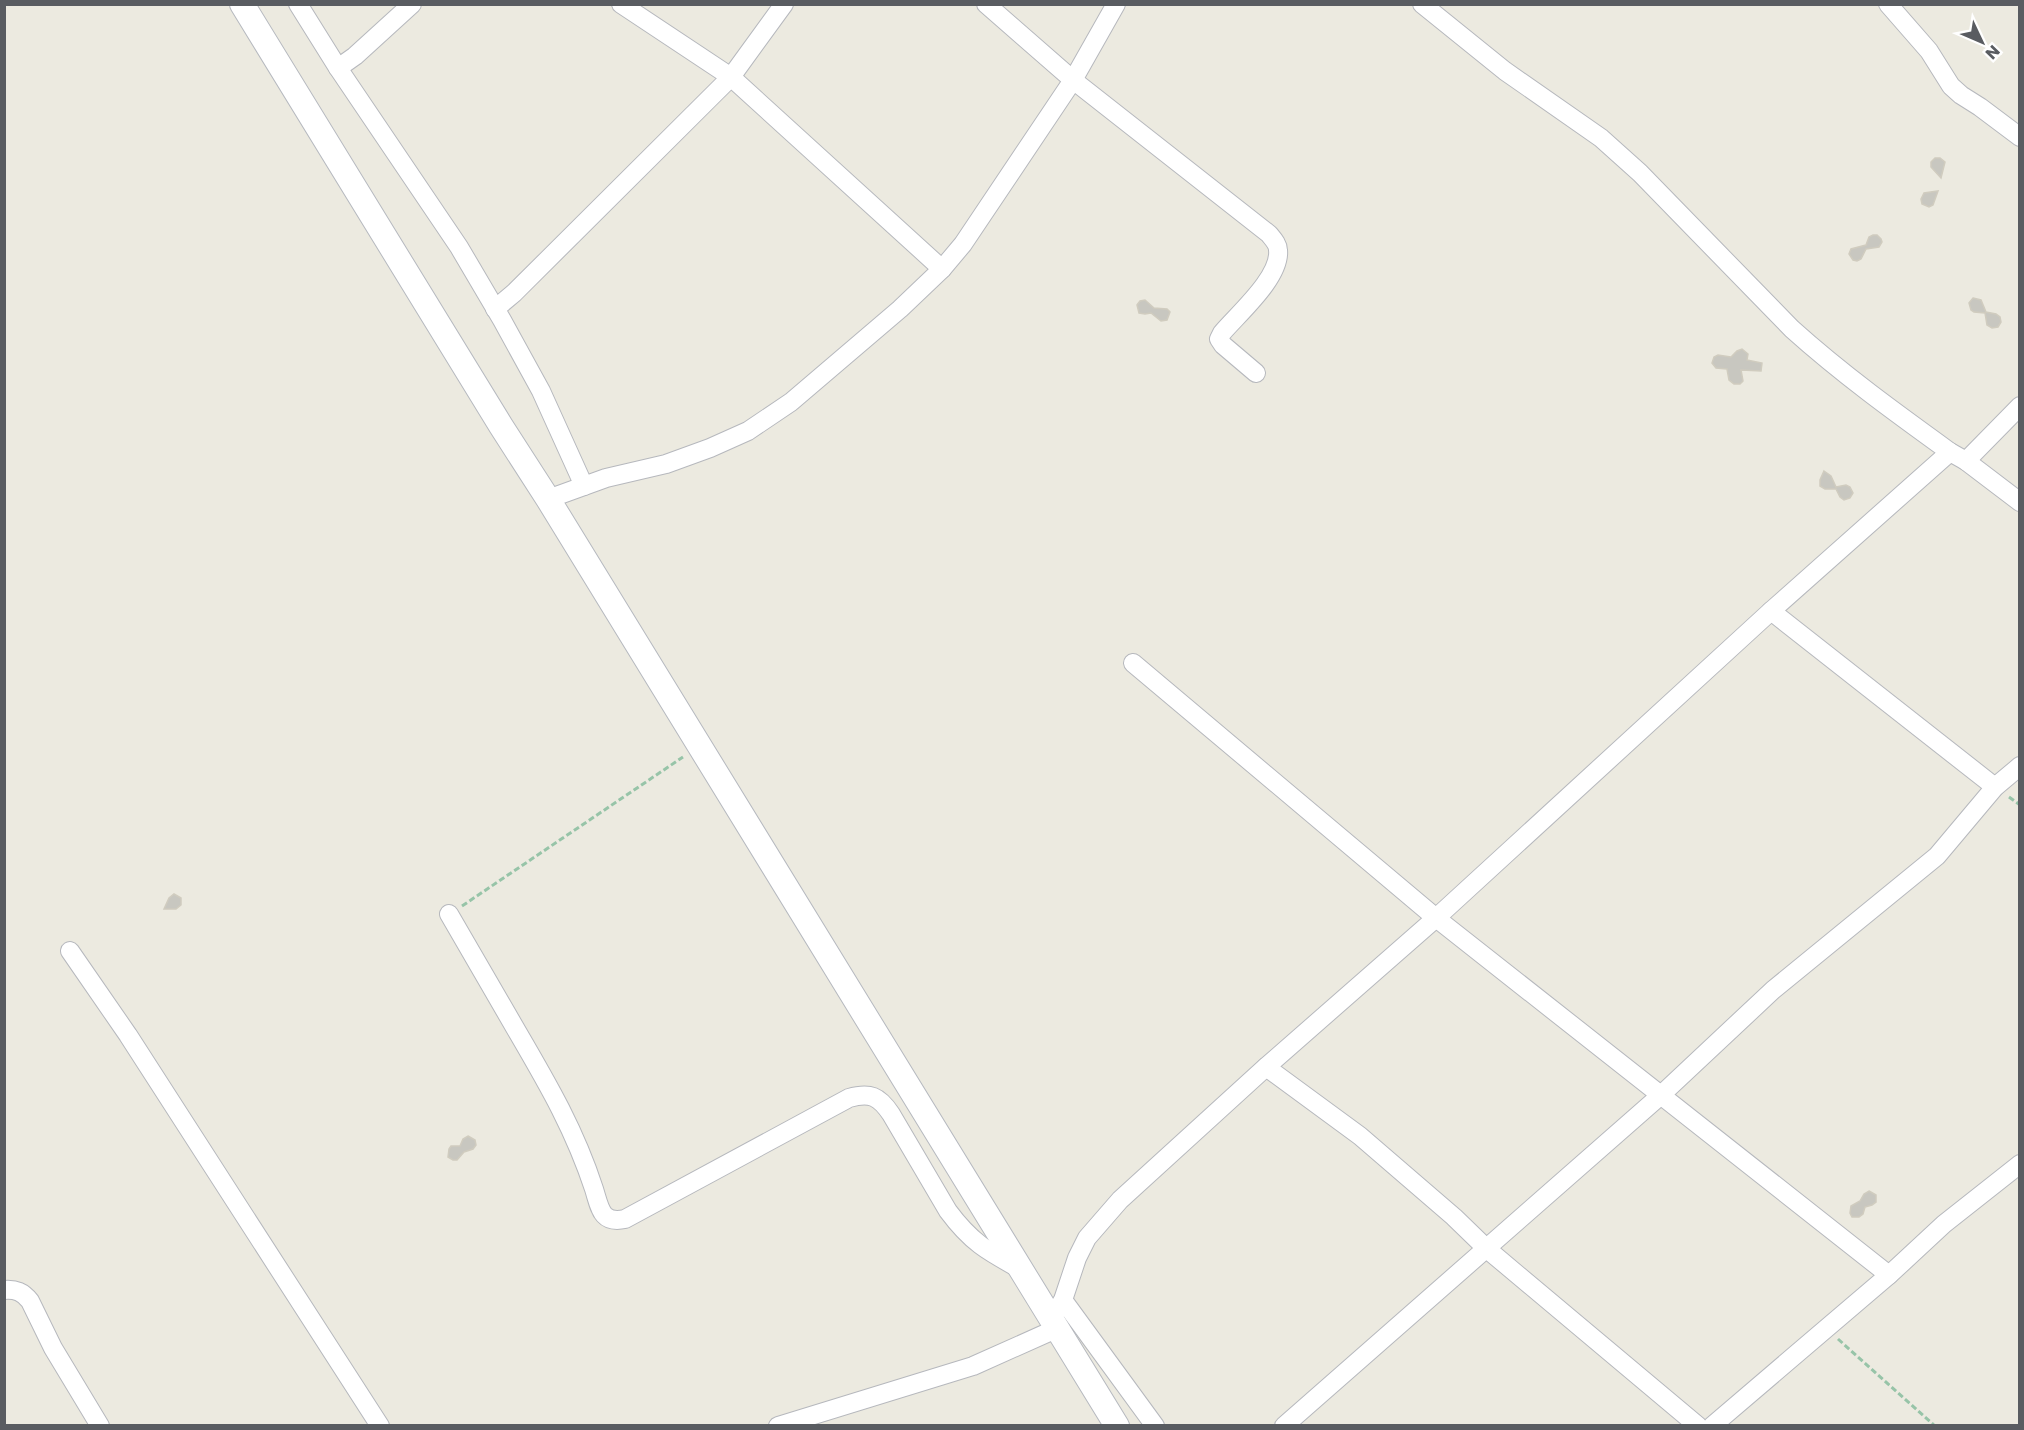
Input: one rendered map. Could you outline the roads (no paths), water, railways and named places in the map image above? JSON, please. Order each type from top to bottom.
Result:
[{"type":"street","points":[[242,4],[1020,1269],[1057,1316],[1155,1425]]},
{"type":"street","points":[[298,4],[338,68],[459,247],[541,391],[584,486]]},
{"type":"street","points":[[338,68],[355,56],[412,4]]},
{"type":"street","points":[[621,4],[731,77],[942,269]]},
{"type":"street","points":[[495,309],[514,293],[731,77],[784,4]]},
{"type":"street","points":[[986,4],[1073,80],[1275,241],[1278,250],[1273,271],[1219,339],[1256,373]]},
{"type":"street","points":[[548,499],[606,478],[666,464],[748,431],[791,402],[900,309],[942,269],[963,244],[1073,80],[1116,4]]},
{"type":"street","points":[[1422,4],[1505,70],[1601,138],[1640,173],[1792,329],[1855,383],[1950,452],[1966,461],[2019,502]]},
{"type":"street","points":[[1888,4],[1929,51],[1951,86],[2019,137]]},
{"type":"street","points":[[1966,461],[2019,406]]},
{"type":"street","points":[[778,1425],[973,1366],[1057,1316],[1077,1258],[1087,1238],[1120,1200],[1266,1067],[1436,918],[1771,611],[1950,452]]},
{"type":"street","points":[[1771,611],[1995,787]]},
{"type":"street","points":[[1133,663],[1436,918],[1889,1275]]},
{"type":"street","points":[[1284,1425],[1487,1249],[1660,1095],[1773,990],[1937,856],[1995,787],[2019,766]]},
{"type":"street","points":[[449,914],[568,1122],[601,1211],[609,1219],[615,1221],[625,1219],[849,1098],[872,1095],[885,1104],[891,1113],[958,1225],[984,1250],[1020,1269]]},
{"type":"street","points":[[70,951],[128,1035],[380,1425]]},
{"type":"street","points":[[1266,1067],[1360,1136],[1454,1217],[1487,1249],[1698,1425]]},
{"type":"street","points":[[1712,1425],[1889,1275],[1952,1217],[2019,1164]]},
{"type":"street","points":[[4,1290],[13,1289],[30,1301],[53,1348],[100,1425]]},
{"type":"street","points":[[1057,1316],[1117,1425]]}]
